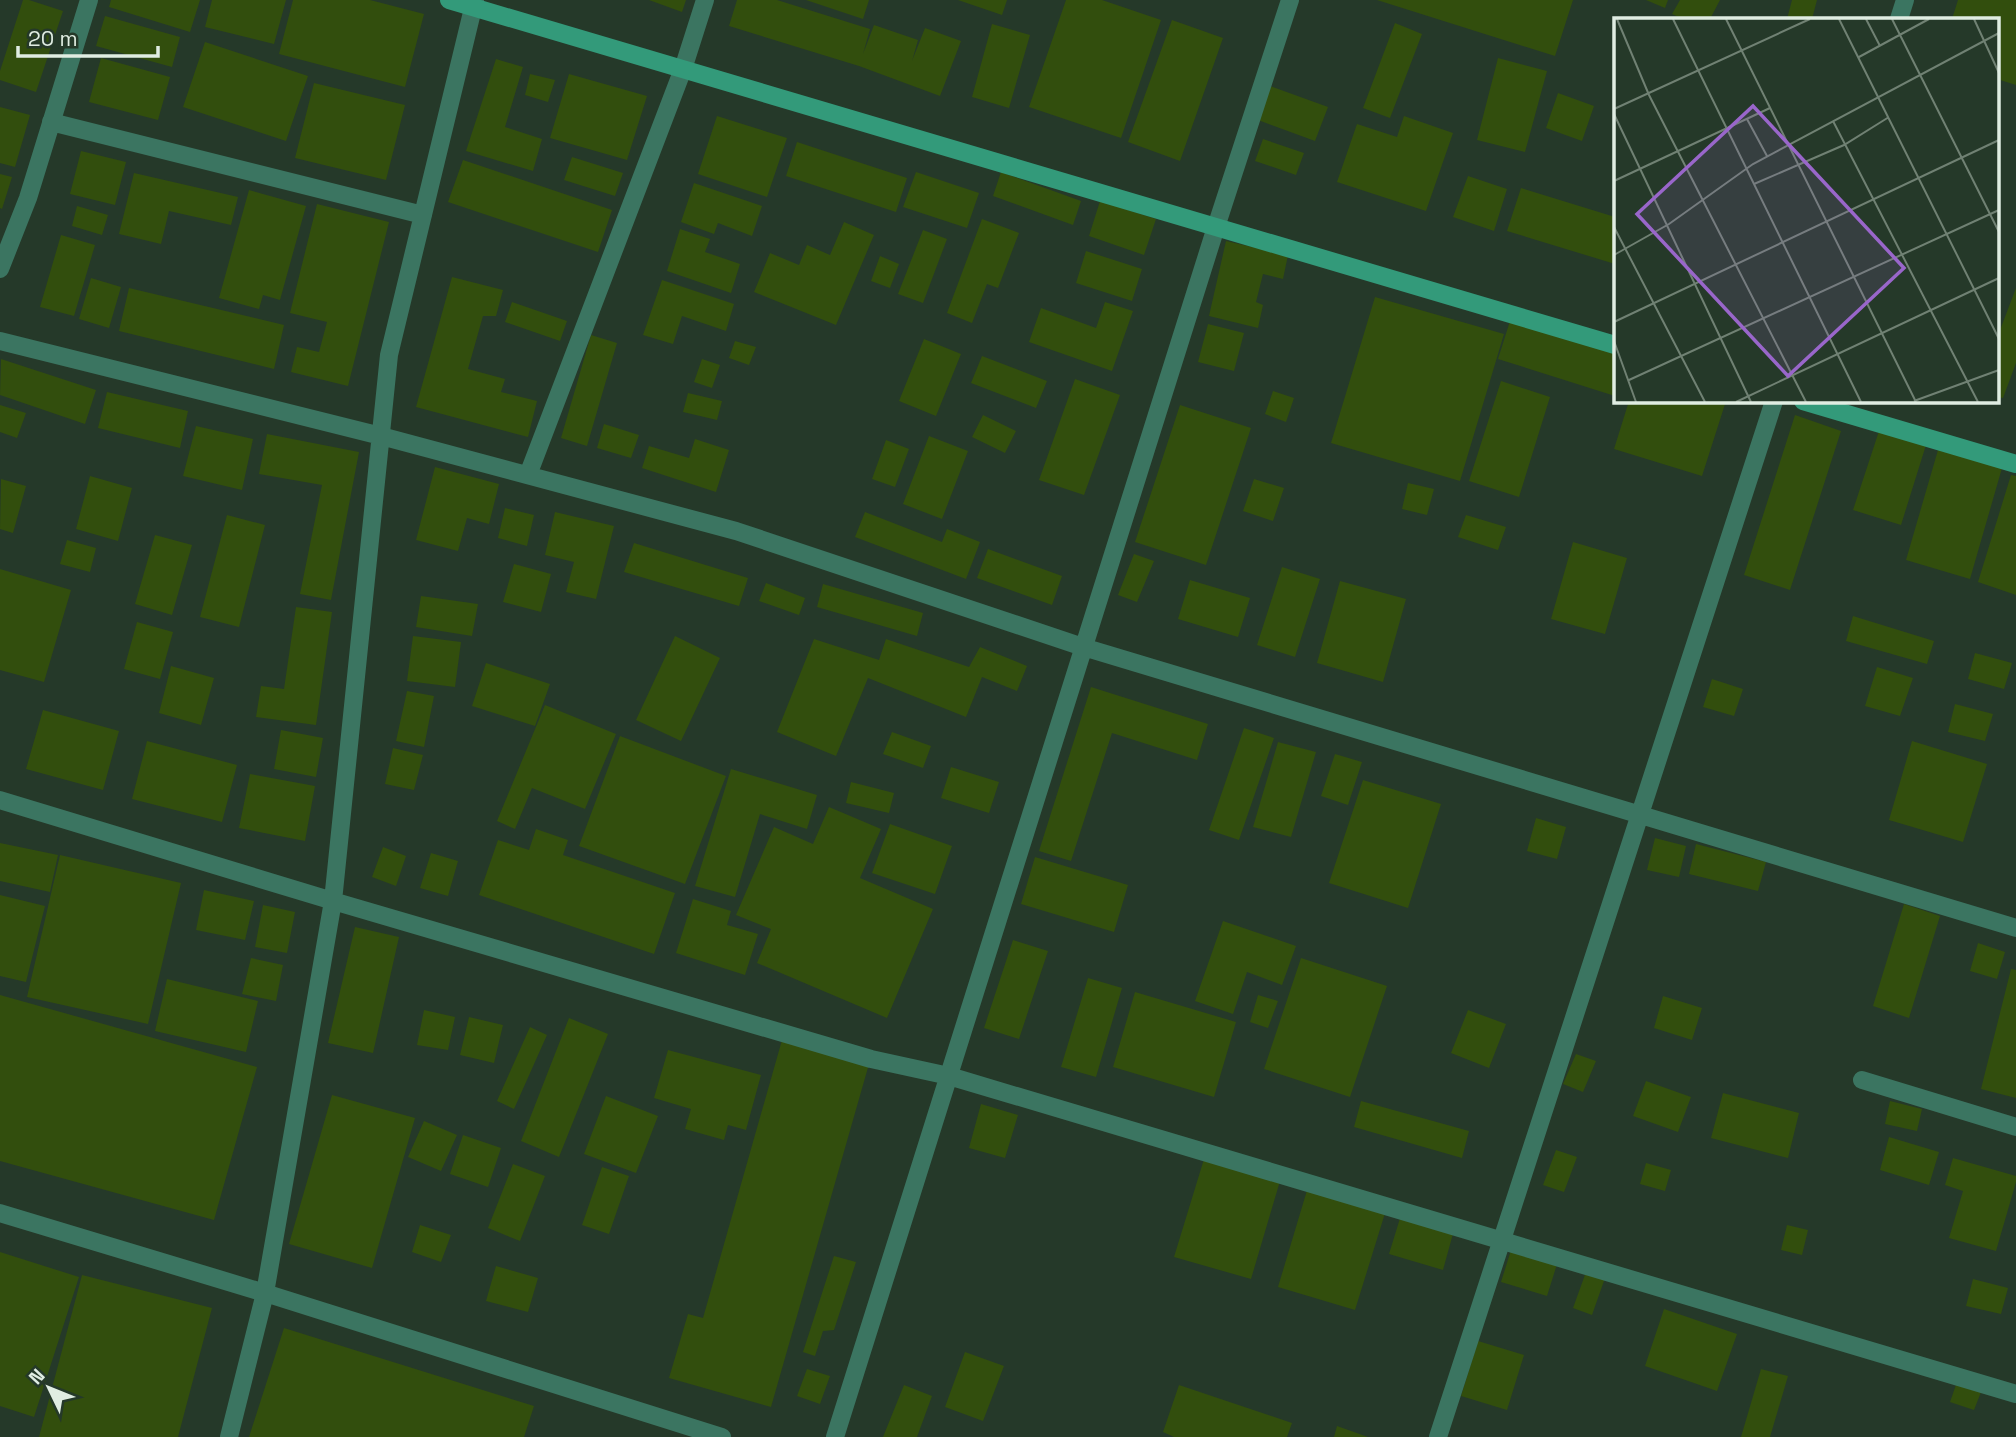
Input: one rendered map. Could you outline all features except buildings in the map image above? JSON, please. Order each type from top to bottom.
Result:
[{"type":"main road","points":[[449,0],[474,4],[683,69],[1614,345]]},
{"type":"main road","points":[[1806,402],[2016,464]]},
{"type":"street","points":[[0,269],[28,198],[89,0]]},
{"type":"street","points":[[528,475],[683,69],[705,0]]},
{"type":"street","points":[[835,1437],[1290,0]]},
{"type":"street","points":[[1899,18],[1905,0]]},
{"type":"street","points":[[229,1437],[265,1293],[333,901],[389,355],[474,4]]},
{"type":"street","points":[[51,122],[423,215]]},
{"type":"street","points":[[0,341],[381,436],[736,531],[1083,647],[2016,928]]},
{"type":"street","points":[[1438,1437],[1774,402]]},
{"type":"street","points":[[0,800],[871,1059],[949,1076],[2016,1394]]},
{"type":"street","points":[[1862,1080],[2016,1127]]},
{"type":"street","points":[[0,1213],[265,1293],[722,1437]]}]
